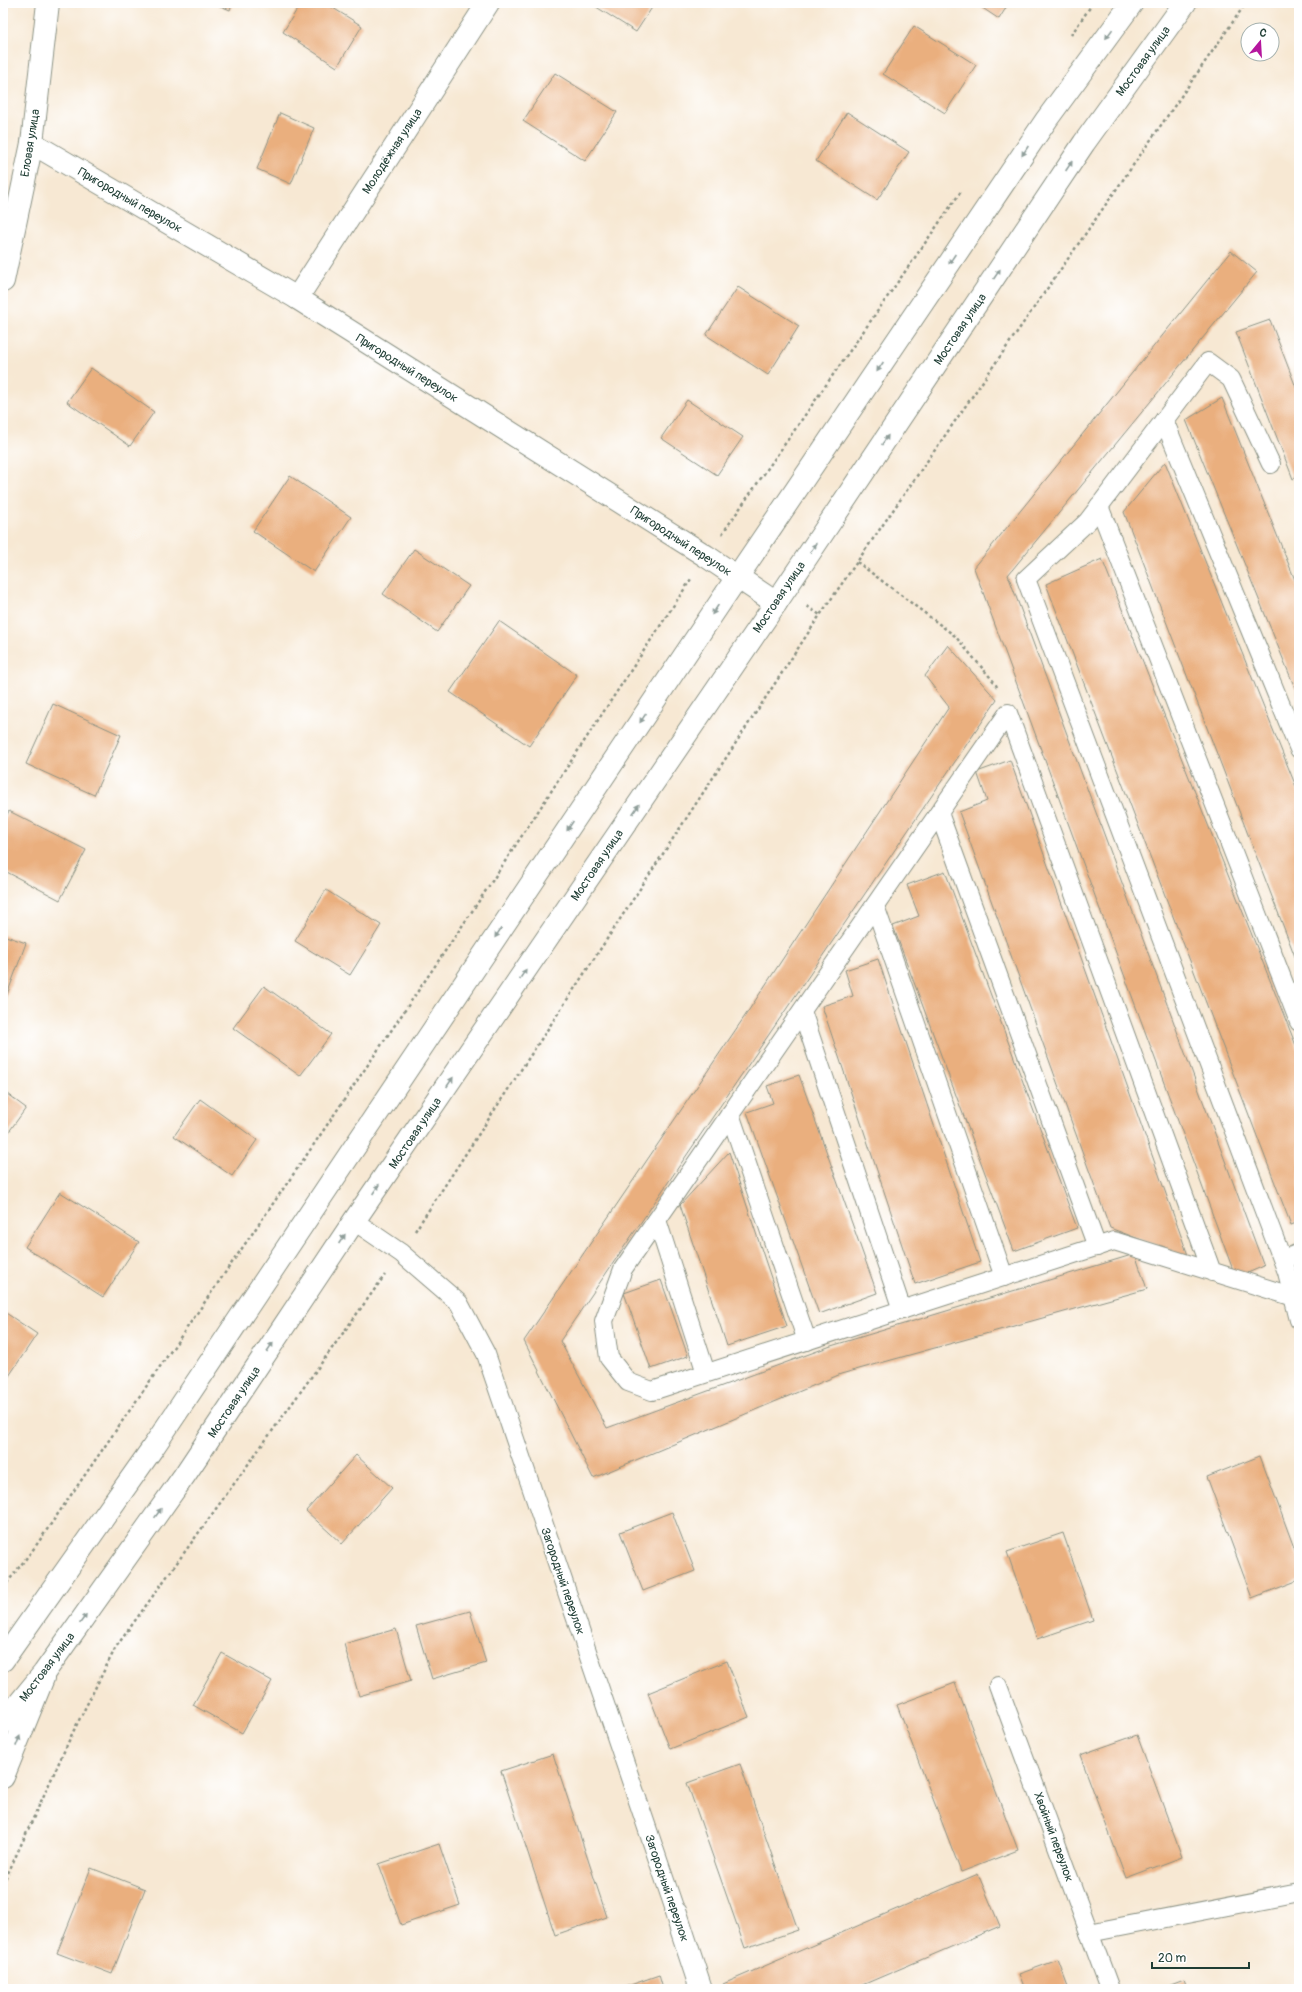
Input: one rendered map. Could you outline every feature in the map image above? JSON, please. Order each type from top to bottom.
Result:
[{"type":"main road","name":"Еловая улица","points":[[3,281],[32,142],[48,3]]},
{"type":"main road","name":"Молодёжная улица","points":[[297,298],[488,3]]},
{"type":"main road","points":[[3,1660],[152,1449],[737,577],[1047,119],[1132,3]]},
{"type":"main road","name":"Мостовая улица","points":[[3,1723],[44,1674],[184,1476],[354,1221],[776,604],[1084,144],[1185,3]]},
{"type":"main road","name":"Пригородный переулок","points":[[32,142],[297,298],[706,556],[776,604]]},
{"type":"main road","points":[[3,1777],[44,1674]]},
{"type":"main road","name":"Загородный переулок","points":[[676,1913],[702,1989]]},
{"type":"lane","points":[[1271,464],[1231,379],[1208,362],[1088,521],[1026,579],[1291,1256],[1294,1297],[1299,1320]]},
{"type":"lane","points":[[1164,420],[1299,749]]},
{"type":"lane","points":[[1099,506],[1299,1022]]},
{"type":"lane","points":[[1008,713],[623,1269],[604,1321],[609,1358],[628,1382],[652,1391],[1114,1242],[1294,1297]]},
{"type":"lane","points":[[1008,713],[1212,1272]]},
{"type":"lane","points":[[938,813],[1097,1247]]},
{"type":"lane","points":[[875,906],[1004,1277]]},
{"type":"lane","points":[[802,1011],[902,1310]]},
{"type":"lane","points":[[730,1114],[807,1341]]},
{"type":"lane","points":[[657,1220],[706,1374]]},
{"type":"lane","name":"Загородный переулок","points":[[354,1221],[401,1253],[460,1303],[486,1354],[676,1913]]},
{"type":"lane","name":"Хвойный переулок","points":[[998,1686],[1110,1989]]},
{"type":"lane","points":[[1089,1934],[1299,1892]]},
{"type":"path","points":[[1070,36],[1093,3]]},
{"type":"path","points":[[3,1884],[73,1732],[116,1647],[401,1253],[818,618],[1246,3]]},
{"type":"path","points":[[3,1588],[40,1541],[302,1162],[475,907],[706,556],[965,186]]},
{"type":"path","points":[[857,562],[955,636],[996,683],[1008,713]]},
{"type":"building","points":[[213,3],[233,3],[230,10]]},
{"type":"building","points":[[301,3],[325,3],[362,26],[337,67],[283,32]]},
{"type":"building","points":[[590,3],[655,3],[636,32]]},
{"type":"building","points":[[975,3],[1009,3],[999,19]]},
{"type":"building","points":[[914,26],[976,65],[945,113],[883,74]]},
{"type":"building","points":[[555,73],[617,112],[585,161],[523,121]]},
{"type":"building","points":[[847,112],[909,152],[877,200],[816,161]]},
{"type":"building","points":[[280,113],[314,128],[291,184],[257,169]]},
{"type":"building","points":[[1231,251],[1257,272],[1008,575],[1264,1266],[1236,1278],[974,568]]},
{"type":"building","points":[[738,287],[799,326],[768,375],[706,335]]},
{"type":"building","points":[[1270,320],[1299,395],[1299,476],[1293,479],[1236,332]]},
{"type":"building","points":[[91,368],[154,412],[130,446],[67,402]]},
{"type":"building","points":[[1222,398],[1299,590],[1299,698],[1186,420]]},
{"type":"building","points":[[687,400],[743,437],[717,475],[661,438]]},
{"type":"building","points":[[1165,462],[1299,794],[1299,967],[1124,512]]},
{"type":"building","points":[[290,476],[351,517],[314,572],[253,531]]},
{"type":"building","points":[[414,549],[469,586],[437,632],[383,594]]},
{"type":"building","points":[[1102,559],[1299,1053],[1299,1222],[1291,1225],[1046,584]]},
{"type":"building","points":[[499,621],[577,675],[529,746],[450,692]]},
{"type":"building","points":[[948,645],[997,700],[560,1341],[607,1428],[831,1346],[1135,1254],[1147,1289],[841,1374],[593,1478],[524,1341],[745,1016],[949,707],[925,676]]},
{"type":"building","points":[[53,704],[121,735],[94,795],[26,764]]},
{"type":"building","points":[[1010,760],[1189,1258],[1110,1228],[959,812],[987,801],[977,772]]},
{"type":"building","points":[[9,811],[86,850],[60,900],[3,870],[3,822]]},
{"type":"building","points":[[945,871],[1077,1228],[1014,1251],[893,926],[919,916],[907,885]]},
{"type":"building","points":[[326,890],[381,925],[350,975],[295,941]]},
{"type":"building","points":[[3,935],[26,943],[5,1000],[3,1000]]},
{"type":"building","points":[[878,959],[980,1262],[915,1284],[822,1006],[853,996],[845,970]]},
{"type":"building","points":[[264,986],[331,1034],[300,1076],[233,1028]]},
{"type":"building","points":[[799,1075],[877,1293],[819,1314],[747,1112],[773,1103],[767,1086]]},
{"type":"building","points":[[3,1091],[26,1108],[3,1140]]},
{"type":"building","points":[[200,1099],[257,1140],[232,1176],[174,1136]]},
{"type":"building","points":[[729,1152],[787,1326],[727,1346],[680,1205]]},
{"type":"building","points":[[60,1192],[139,1242],[103,1297],[25,1247]]},
{"type":"building","points":[[661,1280],[688,1356],[651,1369],[624,1293]]},
{"type":"building","points":[[3,1311],[37,1334],[3,1385]]},
{"type":"building","points":[[356,1455],[392,1488],[342,1544],[306,1511]]},
{"type":"building","points":[[1260,1456],[1299,1561],[1299,1580],[1252,1598],[1207,1477]]},
{"type":"building","points":[[672,1512],[695,1571],[643,1591],[620,1532]]},
{"type":"building","points":[[1063,1533],[1093,1620],[1037,1639],[1007,1552]]},
{"type":"building","points":[[470,1611],[486,1663],[432,1679],[416,1626]]},
{"type":"building","points":[[396,1629],[411,1681],[359,1696],[344,1644]]},
{"type":"building","points":[[222,1653],[272,1681],[242,1733],[193,1705]]},
{"type":"building","points":[[727,1661],[749,1717],[670,1749],[648,1693]]},
{"type":"building","points":[[955,1683],[1018,1850],[961,1872],[897,1705]]},
{"type":"building","points":[[1137,1735],[1182,1857],[1126,1878],[1080,1755]]},
{"type":"building","points":[[553,1754],[607,1917],[555,1935],[501,1771]]},
{"type":"building","points":[[740,1764],[798,1930],[745,1948],[687,1783]]},
{"type":"building","points":[[439,1844],[460,1905],[401,1925],[379,1864]]},
{"type":"building","points":[[91,1868],[145,1889],[112,1974],[57,1953]]},
{"type":"building","points":[[978,1874],[1000,1926],[853,1989],[725,1989],[723,1984]]},
{"type":"building","points":[[1058,1960],[1069,1989],[1025,1989],[1019,1974]]},
{"type":"building","points":[[659,1975],[663,1989],[619,1989]]},
{"type":"building","points":[[1185,1980],[1188,1989],[1161,1989]]}]
